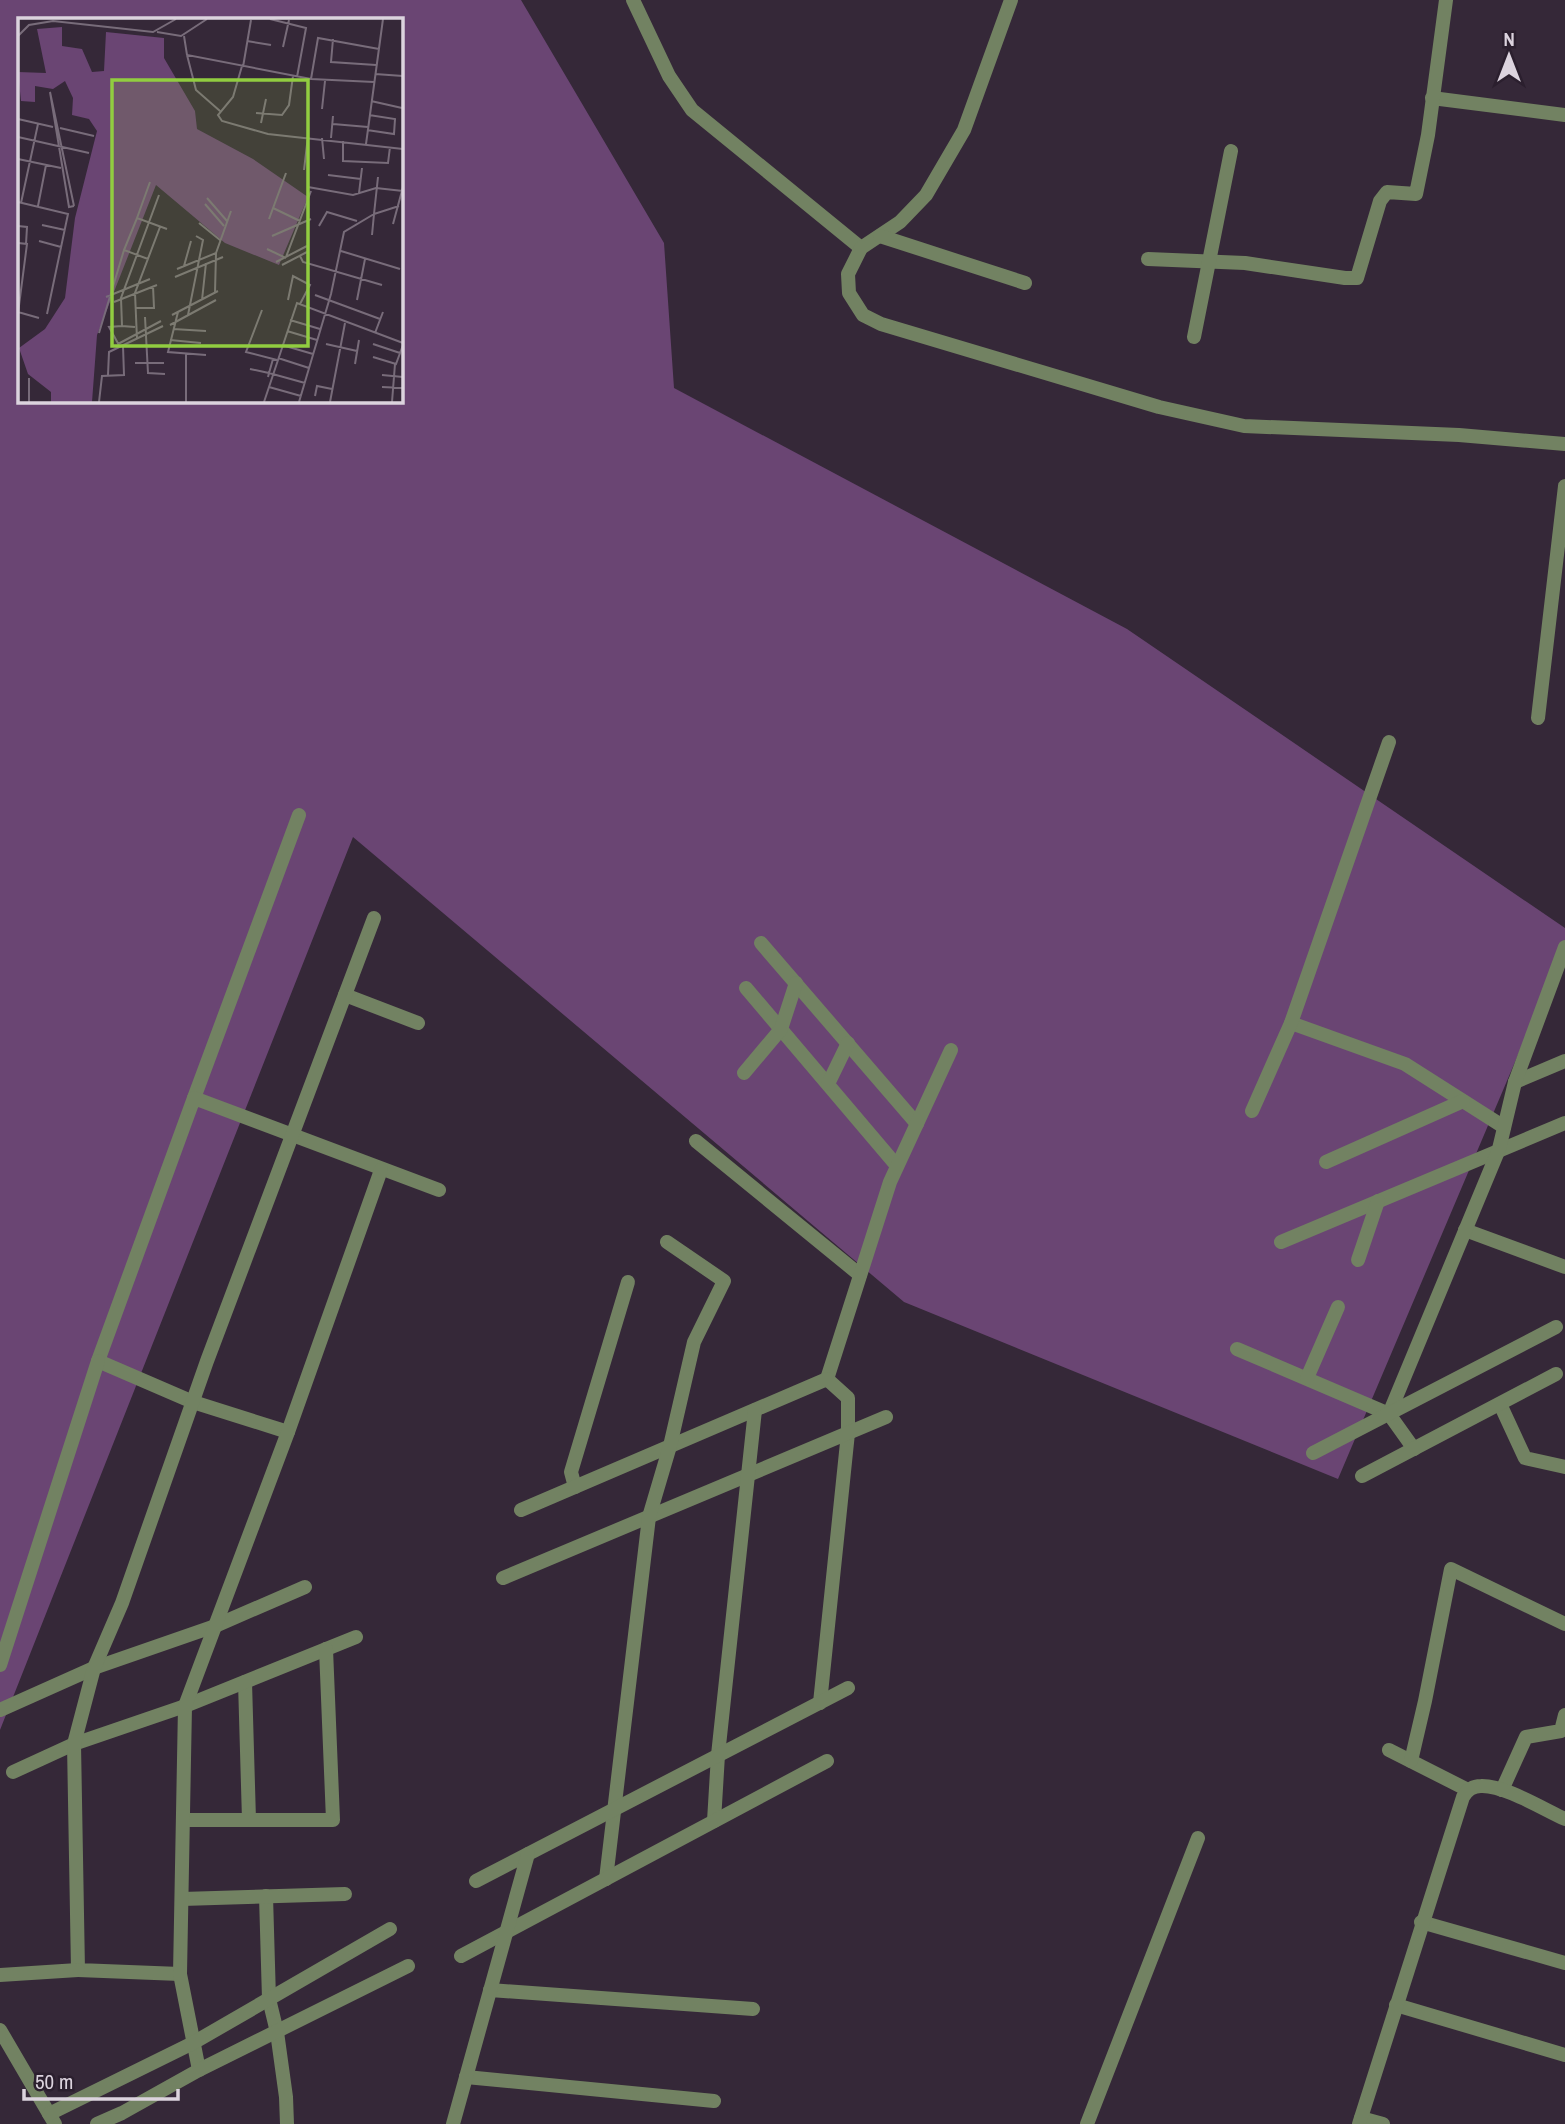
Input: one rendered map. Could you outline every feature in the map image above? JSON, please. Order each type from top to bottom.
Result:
[{"type":"street","points":[[633,0],[669,76],[692,110],[861,248]]},
{"type":"street","points":[[1011,0],[964,130],[926,195],[900,222],[861,248],[848,274],[849,293],[863,315],[881,324],[1159,407],[1244,426],[1458,435],[1565,444]]},
{"type":"street","points":[[1148,259],[1245,263],[1357,278],[1380,201],[1387,192],[1416,194],[1428,135],[1446,0]]},
{"type":"street","points":[[1432,98],[1565,116]]},
{"type":"street","points":[[1194,337],[1231,151]]},
{"type":"street","points":[[880,236],[1025,284]]},
{"type":"street","points":[[1538,718],[1565,486]]},
{"type":"street","points":[[1252,1111],[1291,1023],[1389,741]]},
{"type":"street","points":[[0,1665],[98,1361],[299,815]]},
{"type":"street","points":[[78,1970],[74,1744],[94,1668],[122,1603],[193,1402],[374,918]]},
{"type":"street","points":[[761,943],[917,1124]]},
{"type":"street","points":[[1389,1413],[1499,1149],[1515,1082],[1565,947]]},
{"type":"street","points":[[744,1073],[781,1029],[796,983]]},
{"type":"street","points":[[746,988],[897,1166]]},
{"type":"street","points":[[345,995],[418,1023]]},
{"type":"street","points":[[1291,1023],[1405,1064],[1504,1127]]},
{"type":"street","points":[[828,1084],[848,1043]]},
{"type":"street","points":[[521,1510],[827,1379],[890,1182],[951,1049]]},
{"type":"street","points":[[1515,1082],[1565,1061]]},
{"type":"street","points":[[194,1098],[439,1190]]},
{"type":"street","points":[[1326,1163],[1463,1101]]},
{"type":"street","points":[[1281,1242],[1565,1123]]},
{"type":"street","points":[[695,1141],[860,1275]]},
{"type":"street","points":[[199,2070],[180,1974],[185,1706],[288,1432],[381,1170]]},
{"type":"street","points":[[1358,1260],[1378,1201]]},
{"type":"street","points":[[1465,1230],[1565,1267]]},
{"type":"street","points":[[606,1879],[649,1517],[670,1446],[694,1342],[724,1281],[667,1242]]},
{"type":"street","points":[[575,1486],[572,1472],[628,1282]]},
{"type":"street","points":[[1307,1378],[1338,1307]]},
{"type":"street","points":[[1313,1453],[1556,1327]]},
{"type":"street","points":[[1237,1349],[1389,1413],[1414,1449]]},
{"type":"street","points":[[98,1361],[193,1402],[288,1432]]},
{"type":"street","points":[[1362,1476],[1556,1374]]},
{"type":"street","points":[[820,1703],[848,1433],[848,1398],[827,1379]]},
{"type":"street","points":[[1500,1404],[1525,1458],[1565,1467]]},
{"type":"street","points":[[714,1821],[718,1755],[755,1410]]},
{"type":"street","points":[[503,1578],[886,1417]]},
{"type":"street","points":[[1411,1761],[1451,1569],[1565,1624]]},
{"type":"street","points":[[0,1710],[94,1668],[215,1626],[305,1587]]},
{"type":"street","points":[[13,1772],[74,1744],[185,1706],[356,1637]]},
{"type":"street","points":[[184,1820],[333,1821],[326,1649]]},
{"type":"street","points":[[245,1682],[249,1820]]},
{"type":"street","points":[[475,1881],[848,1688]]},
{"type":"street","points":[[1502,1790],[1526,1737],[1560,1731],[1565,1715]]},
{"type":"street","points":[[1389,1750],[1468,1790]]},
{"type":"street","points":[[461,1955],[827,1761]]},
{"type":"street","points":[[1383,2124],[1360,2121],[1462,1797],[1468,1790],[1484,1785],[1502,1790],[1565,1819]]},
{"type":"street","points":[[1087,2124],[1198,1838]]},
{"type":"street","points":[[453,2124],[528,1854]]},
{"type":"street","points":[[182,1899],[345,1894]]},
{"type":"street","points":[[265,1896],[269,1999],[286,2097],[287,2124]]},
{"type":"street","points":[[1421,1922],[1565,1963]]},
{"type":"street","points":[[0,2030],[52,2119],[390,1929]]},
{"type":"street","points":[[97,2124],[408,1966]]},
{"type":"street","points":[[0,1975],[78,1970],[180,1974]]},
{"type":"street","points":[[490,1990],[753,2009]]},
{"type":"street","points":[[1396,2005],[1565,2054]]},
{"type":"street","points":[[466,2077],[714,2101]]},
{"type":"shaded area","points":[[0,0],[521,0],[664,243],[674,388],[1127,629],[1565,928],[1565,944],[1338,1479],[904,1302],[353,837],[0,1730]]}]
